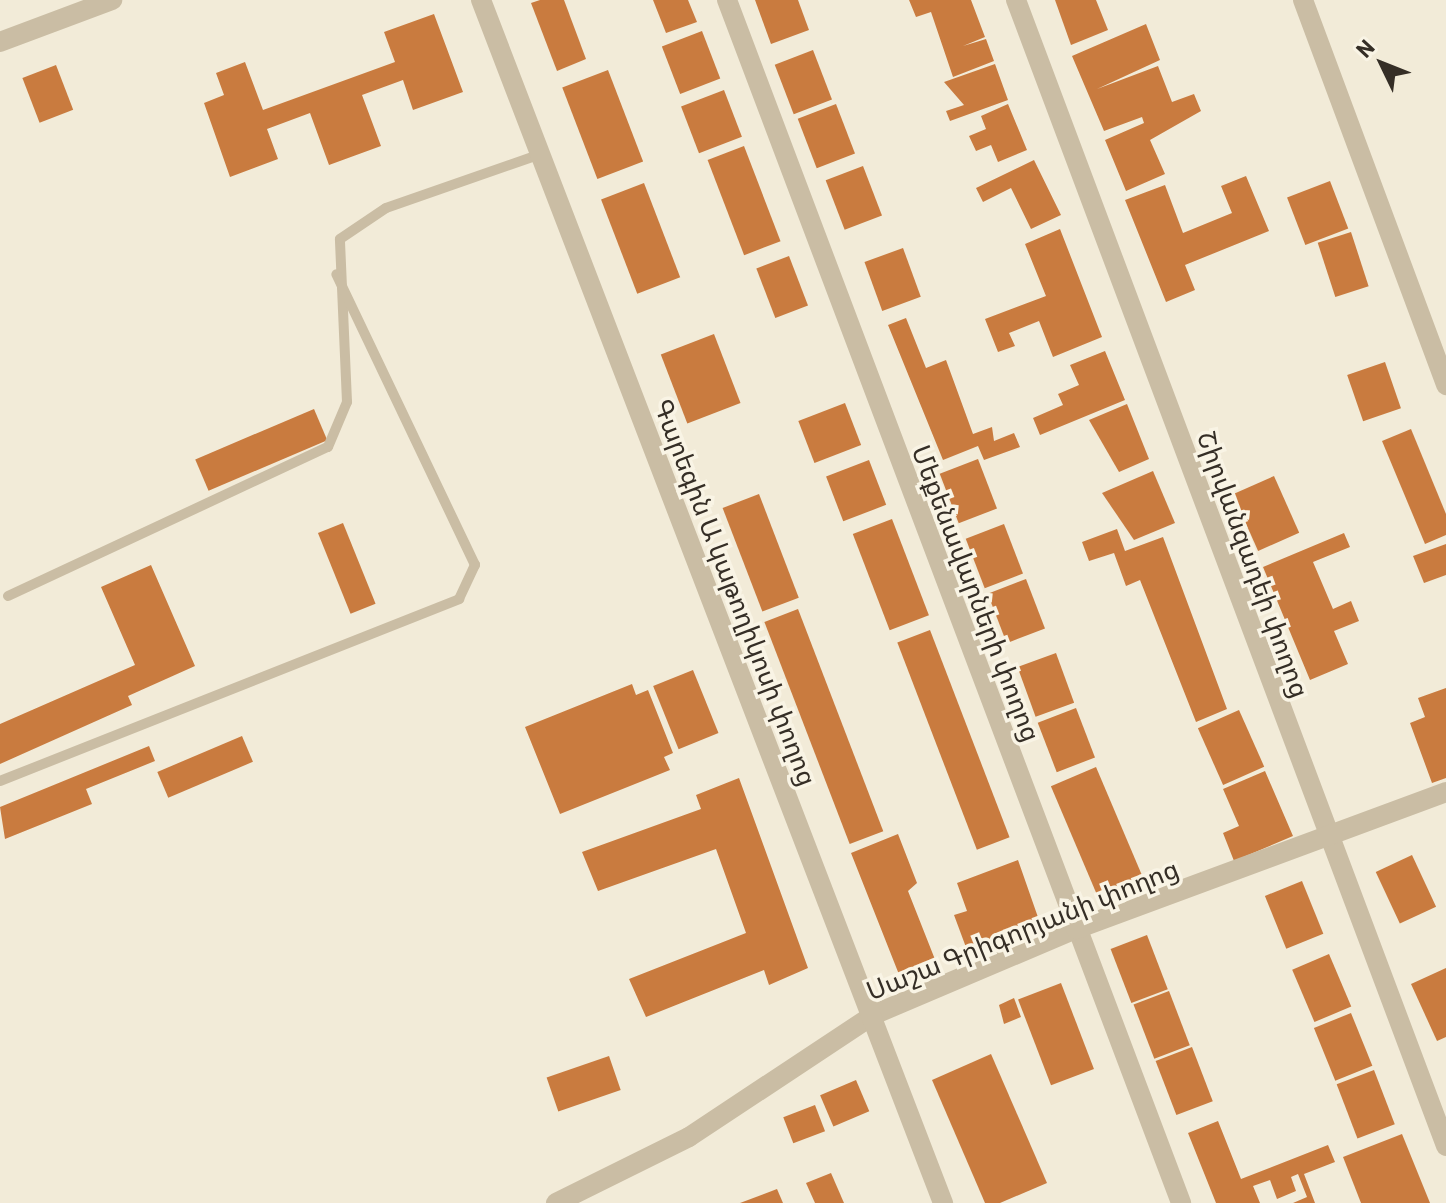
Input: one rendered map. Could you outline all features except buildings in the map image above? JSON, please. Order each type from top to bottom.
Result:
[{"type":"street","points":[[0,42],[63,8],[112,0]]},
{"type":"street","name":"Գարեգին Ա կաթողիկոսի փողոց","points":[[481,0],[943,1203]]},
{"type":"street","name":"Մեքենավարների փողոց","points":[[727,0],[1181,1203]]},
{"type":"street","name":"Շիրվանզադեի փողոց","points":[[1016,0],[1446,1146]]},
{"type":"street","points":[[1303,0],[1446,385]]},
{"type":"street","name":"Սաշա Գրիգորյանի փողոց","points":[[556,1203],[689,1137],[873,1015],[1076,929],[1329,838],[1446,792]]},
{"type":"lane","points":[[8,596],[328,447],[347,402],[336,274],[340,239],[358,221],[538,155]]},
{"type":"lane","points":[[0,781],[459,599],[465,591],[475,565],[336,274]]}]
